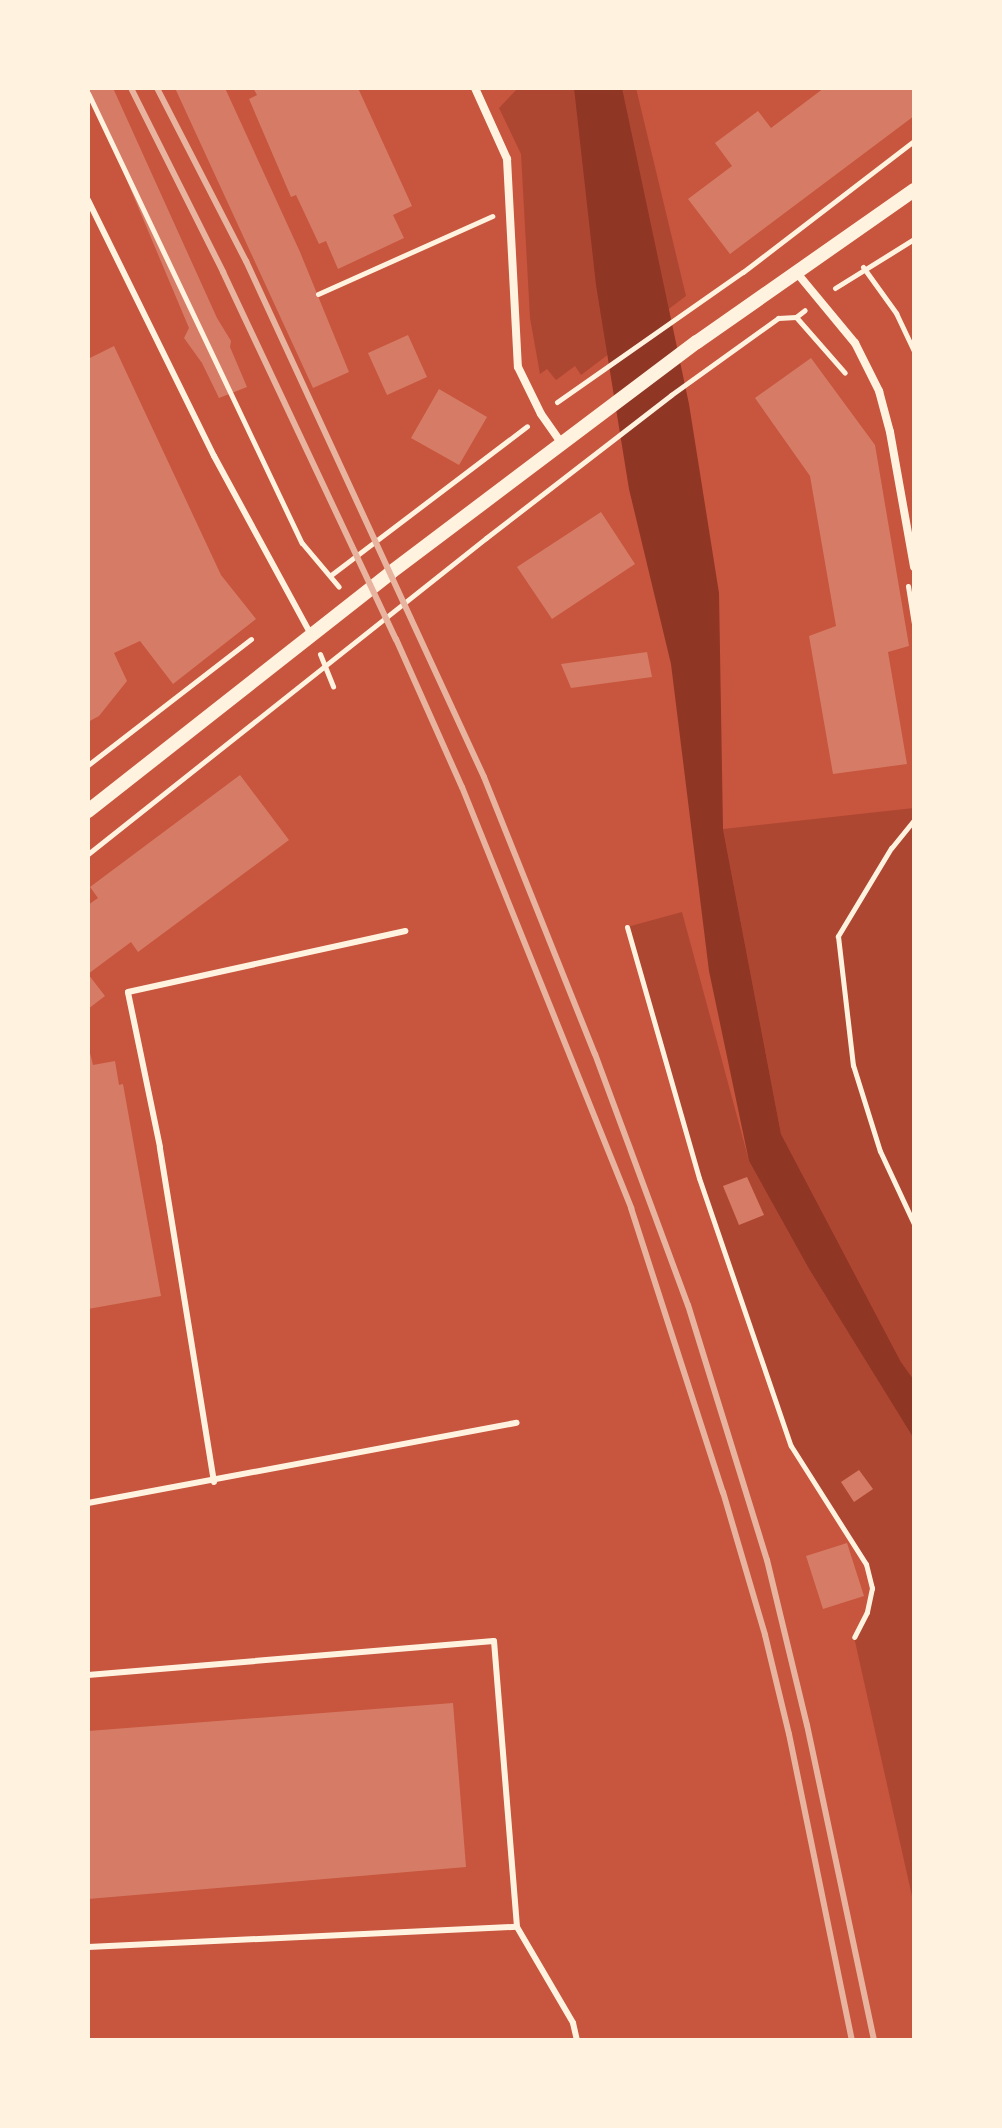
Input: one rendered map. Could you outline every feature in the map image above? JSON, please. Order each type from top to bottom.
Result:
[{"type":"street","points":[[475,88],[507,159],[518,367],[541,414],[562,444]]},
{"type":"street","points":[[88,811],[350,605],[697,342],[914,190]]},
{"type":"street","points":[[797,273],[855,343],[879,391],[890,432],[914,567]]},
{"type":"lane","points":[[88,200],[214,456],[312,636]]},
{"type":"lane","points":[[214,1482],[160,1147],[128,992],[405,931]]},
{"type":"lane","points":[[88,1503],[214,1482],[517,1423]]},
{"type":"lane","points":[[88,1675],[494,1641],[517,1927],[573,2023],[577,2040]]},
{"type":"lane","points":[[88,1947],[517,1927]]},
{"type":"path","points":[[88,93],[302,543],[331,575],[350,605]]},
{"type":"path","points":[[331,575],[582,383],[743,272],[914,141]]},
{"type":"path","points":[[828,207],[833,214]]},
{"type":"path","points":[[318,294],[509,208]]},
{"type":"path","points":[[839,285],[863,267],[914,239]]},
{"type":"path","points":[[863,267],[896,313],[914,351]]},
{"type":"path","points":[[88,854],[608,444],[778,318],[796,317]]},
{"type":"path","points":[[312,636],[333,686]]},
{"type":"path","points":[[88,765],[251,639]]},
{"type":"path","points":[[914,820],[891,848],[838,936],[853,1065],[880,1151],[914,1224]]},
{"type":"path","points":[[627,927],[699,1178],[791,1446],[866,1564],[872,1588],[867,1612],[854,1637]]},
{"type":"shaded area","points":[[518,88],[636,88],[686,296],[581,375],[575,366],[556,380],[547,369],[540,374],[530,318],[521,154],[499,108]]},
{"type":"shaded area","points":[[574,88],[622,88],[689,404],[719,593],[723,829],[781,1134],[901,1362],[914,1380],[914,1439],[809,1269],[749,1161],[709,971],[671,664],[629,489],[596,285]]},
{"type":"shaded area","points":[[914,808],[914,1380],[901,1362],[781,1134],[723,829]]},
{"type":"shaded area","points":[[682,912],[749,1161],[809,1269],[914,1439],[914,1905],[854,1637],[867,1612],[872,1588],[866,1564],[791,1446],[699,1178],[627,927]]},
{"type":"building","points":[[88,88],[113,88],[217,318],[231,341],[230,347],[247,387],[219,398],[202,363],[184,338],[189,328]]},
{"type":"building","points":[[175,88],[225,88],[300,252],[349,372],[313,388]]},
{"type":"building","points":[[253,88],[358,88],[412,206],[393,215],[404,238],[338,269],[326,241],[319,244],[296,195],[291,197],[249,99],[257,95]]},
{"type":"building","points":[[824,88],[914,88],[914,116],[730,254],[688,199],[732,166],[715,143],[758,111],[771,128]]},
{"type":"building","points":[[408,335],[427,377],[387,395],[368,353]]},
{"type":"building","points":[[114,346],[221,575],[256,619],[173,684],[140,641],[114,653],[127,681],[99,716],[88,722],[88,359]]},
{"type":"building","points":[[811,358],[875,445],[909,646],[888,652],[907,764],[833,774],[809,636],[836,626],[810,476],[755,398]]},
{"type":"building","points":[[439,389],[487,417],[459,465],[411,438]]},
{"type":"building","points":[[601,512],[635,564],[552,619],[517,567]]},
{"type":"building","points":[[647,652],[652,677],[571,688],[561,664]]},
{"type":"building","points":[[240,775],[289,840],[138,952],[131,942],[88,974],[88,905],[98,898],[90,887]]},
{"type":"building","points":[[88,974],[105,996],[88,1009]]},
{"type":"building","points":[[88,1045],[93,1065],[115,1061],[119,1085],[123,1084],[161,1296],[88,1309]]},
{"type":"building","points":[[747,1177],[764,1215],[739,1225],[723,1186]]},
{"type":"building","points":[[859,1470],[873,1489],[854,1502],[841,1482]]},
{"type":"building","points":[[847,1543],[864,1596],[823,1609],[806,1556]]},
{"type":"building","points":[[453,1703],[466,1867],[88,1899],[88,1731]]},
{"type":"railway","points":[[131,88],[223,272],[396,639],[462,787],[631,1208],[723,1492],[765,1635],[789,1734],[852,2040]]},
{"type":"railway","points":[[157,88],[246,261],[484,777],[595,1054],[688,1305],[767,1560],[807,1725],[874,2040]]}]
